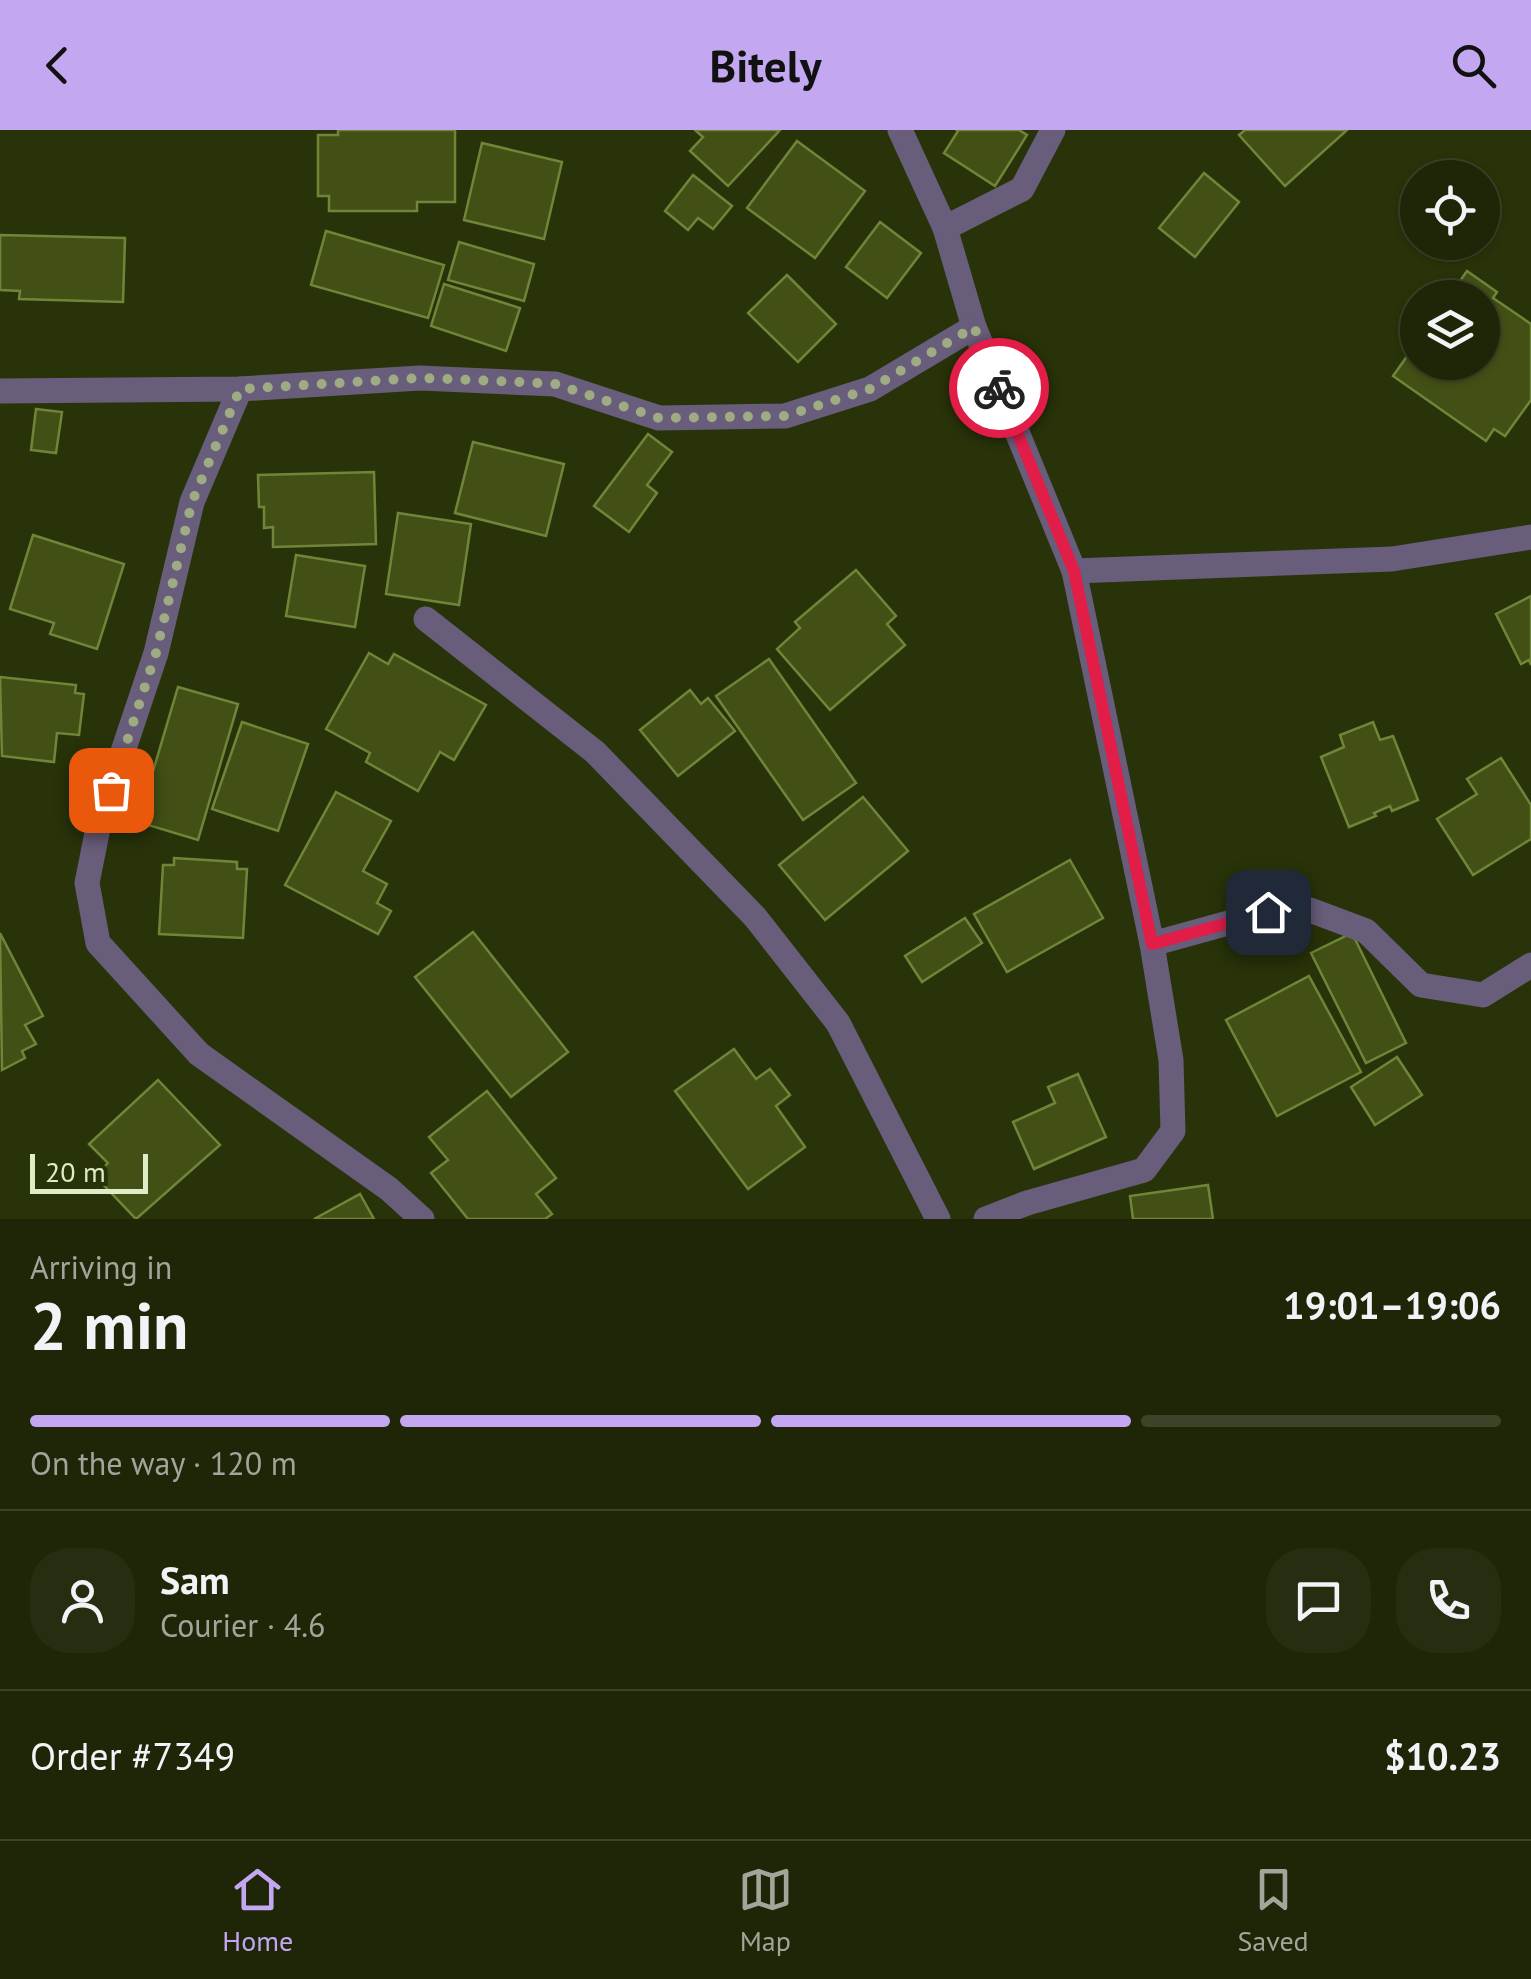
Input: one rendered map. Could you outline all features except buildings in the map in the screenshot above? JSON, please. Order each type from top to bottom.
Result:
[{"type":"street","points":[[900,130],[945,228],[974,327],[1074,571],[1152,944],[1172,1060],[1173,1130],[1144,1170],[986,1219]]},
{"type":"street","points":[[945,228],[1022,190],[1054,130]]},
{"type":"street","points":[[0,391],[240,389],[420,378],[555,384],[659,418],[785,416],[870,389],[974,327]]},
{"type":"street","points":[[240,389],[192,502],[156,653],[100,824],[86,884],[98,943],[199,1054],[390,1188],[422,1219]]},
{"type":"street","points":[[1074,571],[1392,559],[1531,537]]},
{"type":"street","points":[[426,619],[596,752],[755,917],[838,1023],[938,1219]]},
{"type":"street","points":[[1152,944],[1268,912],[1310,910],[1366,931],[1421,985],[1483,995],[1531,965]]},
{"type":"way so far","points":[[111,790],[156,653],[192,502],[240,389],[420,378],[521,382],[555,384],[659,418],[785,416],[870,389],[974,327],[999,388]]},
{"type":"route","points":[[999,388],[1074,571],[1152,944],[1268,912]]}]
